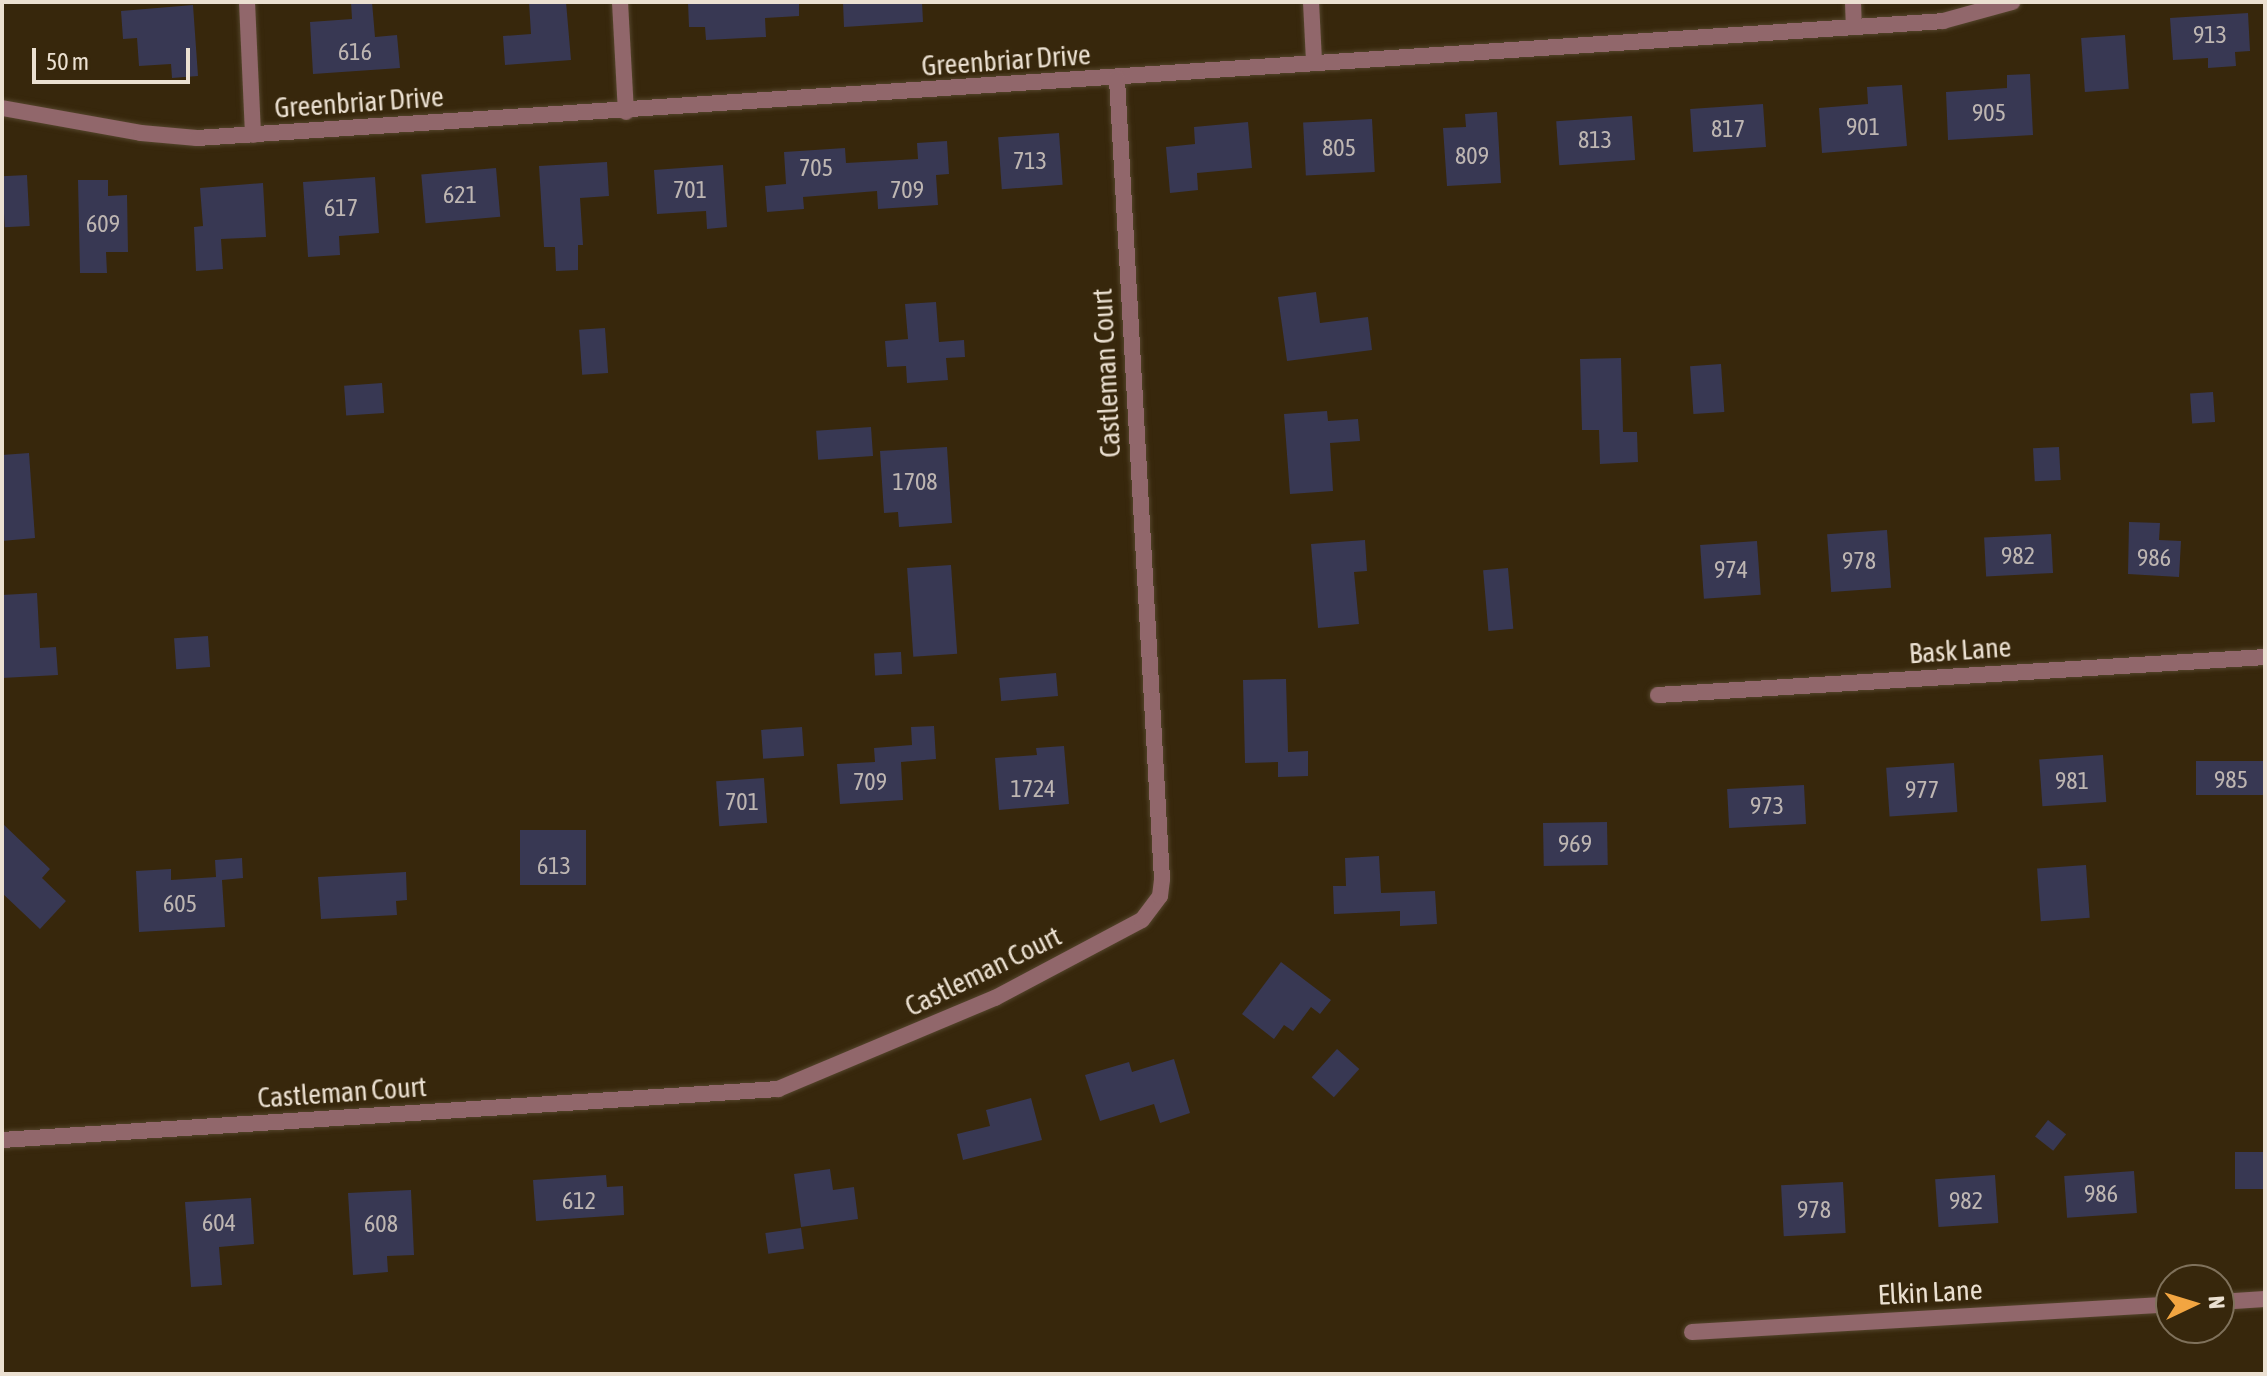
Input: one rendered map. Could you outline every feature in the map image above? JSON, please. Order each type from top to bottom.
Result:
[{"type":"street","points":[[247,2],[253,135]]},
{"type":"street","points":[[620,2],[626,112]]},
{"type":"street","points":[[1311,2],[1314,62]]},
{"type":"street","points":[[1853,2],[1854,27]]},
{"type":"street","name":"Greenbriar Drive","points":[[2,108],[141,133],[197,138],[626,112],[1314,62],[1943,21],[2012,2]]},
{"type":"street","name":"Castleman Court","points":[[2,1140],[778,1089],[995,998],[1142,920],[1160,896],[1162,879],[1117,78]]},
{"type":"street","name":"Bask Lane","points":[[1658,695],[2265,657]]},
{"type":"street","points":[[2235,1301],[2265,1299]]},
{"type":"street","name":"Elkin Lane","points":[[1692,1332],[2155,1305]]},
{"type":"building","points":[[351,2],[372,2],[375,37],[397,35],[400,68],[313,74],[310,22],[352,19]]},
{"type":"building","points":[[529,2],[566,2],[571,60],[505,65],[503,36],[531,34]]},
{"type":"building","points":[[688,2],[799,2],[799,16],[765,18],[766,37],[706,40],[705,27],[689,27]]},
{"type":"building","points":[[843,2],[922,2],[923,22],[844,27]]},
{"type":"building","points":[[193,5],[198,76],[172,78],[171,64],[139,66],[137,38],[123,39],[121,11]]},
{"type":"building","points":[[2248,13],[2250,51],[2235,52],[2236,66],[2208,68],[2208,58],[2173,60],[2170,18]]},
{"type":"building","points":[[2125,35],[2129,89],[2085,92],[2081,38]]},
{"type":"building","points":[[2030,74],[2033,135],[1948,140],[1946,92],[2007,88],[2007,75]]},
{"type":"building","points":[[1902,85],[1907,146],[1822,153],[1819,108],[1868,104],[1867,87]]},
{"type":"building","points":[[1763,104],[1766,147],[1693,152],[1690,109]]},
{"type":"building","points":[[1497,112],[1501,183],[1447,186],[1443,128],[1466,127],[1465,114]]},
{"type":"building","points":[[1632,116],[1635,160],[1559,165],[1556,121]]},
{"type":"building","points":[[1372,119],[1375,172],[1306,176],[1303,123]]},
{"type":"building","points":[[1248,122],[1252,168],[1197,173],[1198,190],[1170,193],[1166,147],[1195,144],[1194,127]]},
{"type":"building","points":[[1059,133],[1063,185],[1002,189],[998,137]]},
{"type":"building","points":[[947,141],[949,174],[936,175],[938,205],[878,209],[877,191],[803,197],[804,209],[767,212],[765,186],[786,184],[784,152],[845,148],[846,163],[918,159],[917,143]]},
{"type":"building","points":[[607,162],[609,196],[580,198],[583,245],[578,245],[578,270],[556,271],[555,247],[544,247],[539,166]]},
{"type":"building","points":[[723,165],[727,227],[707,229],[706,211],[657,214],[654,170]]},
{"type":"building","points":[[496,168],[500,217],[426,223],[421,175]]},
{"type":"building","points":[[27,175],[30,226],[5,227],[2,176]]},
{"type":"building","points":[[375,177],[379,233],[339,236],[340,255],[308,257],[303,182]]},
{"type":"building","points":[[78,180],[108,180],[108,196],[127,195],[128,252],[106,252],[107,273],[80,273]]},
{"type":"building","points":[[263,183],[266,237],[221,239],[223,269],[196,271],[194,227],[203,226],[200,188]]},
{"type":"building","points":[[1316,292],[1320,323],[1368,317],[1372,350],[1287,361],[1278,297]]},
{"type":"building","points":[[936,302],[939,342],[964,340],[965,357],[946,358],[948,380],[907,383],[906,366],[887,367],[885,341],[908,339],[905,304]]},
{"type":"building","points":[[605,328],[608,373],[582,375],[579,330]]},
{"type":"building","points":[[1621,358],[1623,432],[1637,432],[1638,462],[1600,464],[1599,430],[1582,430],[1580,359]]},
{"type":"building","points":[[1721,364],[1724,412],[1693,414],[1690,366]]},
{"type":"building","points":[[382,383],[384,413],[346,416],[344,386]]},
{"type":"building","points":[[2213,392],[2215,422],[2192,424],[2190,394]]},
{"type":"building","points":[[1327,411],[1328,421],[1358,419],[1360,441],[1330,443],[1333,491],[1290,494],[1284,414]]},
{"type":"building","points":[[871,427],[873,456],[818,460],[816,431]]},
{"type":"building","points":[[947,447],[952,523],[899,527],[898,512],[884,513],[880,451]]},
{"type":"building","points":[[2059,447],[2061,480],[2035,481],[2033,448]]},
{"type":"building","points":[[29,453],[35,538],[2,541],[2,455]]},
{"type":"building","points":[[2129,522],[2160,523],[2159,540],[2181,541],[2179,577],[2128,574]]},
{"type":"building","points":[[1887,530],[1891,588],[1831,592],[1827,534]]},
{"type":"building","points":[[2051,534],[2053,573],[1986,576],[1984,538]]},
{"type":"building","points":[[1365,540],[1367,571],[1354,572],[1359,624],[1318,628],[1311,544]]},
{"type":"building","points":[[1757,541],[1761,595],[1704,599],[1700,545]]},
{"type":"building","points":[[951,565],[957,654],[913,657],[907,568]]},
{"type":"building","points":[[1508,568],[1513,629],[1488,631],[1483,570]]},
{"type":"building","points":[[37,593],[40,648],[56,647],[58,675],[2,678],[2,595]]},
{"type":"building","points":[[208,636],[210,667],[176,669],[174,638]]},
{"type":"building","points":[[901,652],[902,674],[875,675],[874,653]]},
{"type":"building","points":[[1056,673],[1058,696],[1001,701],[999,678]]},
{"type":"building","points":[[1286,679],[1288,752],[1308,751],[1308,776],[1278,777],[1278,762],[1245,763],[1243,680]]},
{"type":"building","points":[[934,726],[936,759],[901,762],[903,800],[840,804],[837,764],[875,762],[874,748],[912,745],[911,727]]},
{"type":"building","points":[[802,727],[804,756],[763,759],[761,730]]},
{"type":"building","points":[[1064,746],[1069,804],[999,810],[995,758],[1037,755],[1036,748]]},
{"type":"building","points":[[2103,755],[2106,802],[2042,806],[2039,759]]},
{"type":"building","points":[[2196,761],[2265,761],[2265,795],[2196,795]]},
{"type":"building","points":[[1954,763],[1957,812],[1890,817],[1886,768]]},
{"type":"building","points":[[764,778],[767,823],[719,826],[716,781]]},
{"type":"building","points":[[1804,785],[1806,824],[1729,828],[1727,789]]},
{"type":"building","points":[[1607,822],[1608,865],[1544,866],[1543,823]]},
{"type":"building","points":[[2,823],[50,869],[42,878],[66,901],[40,929],[2,893]]},
{"type":"building","points":[[520,830],[586,830],[586,885],[520,885]]},
{"type":"building","points":[[1379,856],[1381,893],[1435,891],[1437,924],[1400,926],[1400,911],[1334,914],[1333,886],[1346,886],[1345,858]]},
{"type":"building","points":[[242,858],[243,878],[222,880],[225,927],[139,932],[136,871],[171,869],[171,880],[216,877],[215,860]]},
{"type":"building","points":[[2086,865],[2090,918],[2041,921],[2037,868]]},
{"type":"building","points":[[406,872],[407,900],[396,901],[397,915],[321,919],[318,877]]},
{"type":"building","points":[[1281,962],[1331,1000],[1320,1014],[1311,1007],[1293,1031],[1284,1025],[1274,1039],[1242,1014]]},
{"type":"building","points":[[1337,1049],[1359,1069],[1334,1097],[1312,1077]]},
{"type":"building","points":[[1174,1059],[1190,1113],[1160,1123],[1154,1104],[1100,1121],[1085,1075],[1129,1062],[1132,1072]]},
{"type":"building","points":[[1031,1098],[1042,1140],[963,1160],[957,1134],[990,1126],[986,1110]]},
{"type":"building","points":[[2048,1120],[2066,1134],[2053,1151],[2035,1137]]},
{"type":"building","points":[[2235,1152],[2265,1152],[2265,1189],[2235,1189]]},
{"type":"building","points":[[830,1169],[833,1190],[854,1187],[858,1219],[801,1227],[794,1174]]},
{"type":"building","points":[[2134,1171],[2137,1213],[2067,1218],[2064,1176]]},
{"type":"building","points":[[606,1175],[607,1187],[623,1186],[624,1215],[536,1221],[533,1180]]},
{"type":"building","points":[[1995,1175],[1998,1223],[1938,1227],[1935,1179]]},
{"type":"building","points":[[1843,1182],[1846,1233],[1784,1236],[1781,1185]]},
{"type":"building","points":[[411,1190],[414,1255],[387,1256],[388,1272],[353,1275],[348,1193]]},
{"type":"building","points":[[251,1198],[254,1244],[219,1247],[222,1285],[191,1287],[185,1202]]},
{"type":"building","points":[[801,1228],[804,1249],[768,1254],[765,1233]]}]
